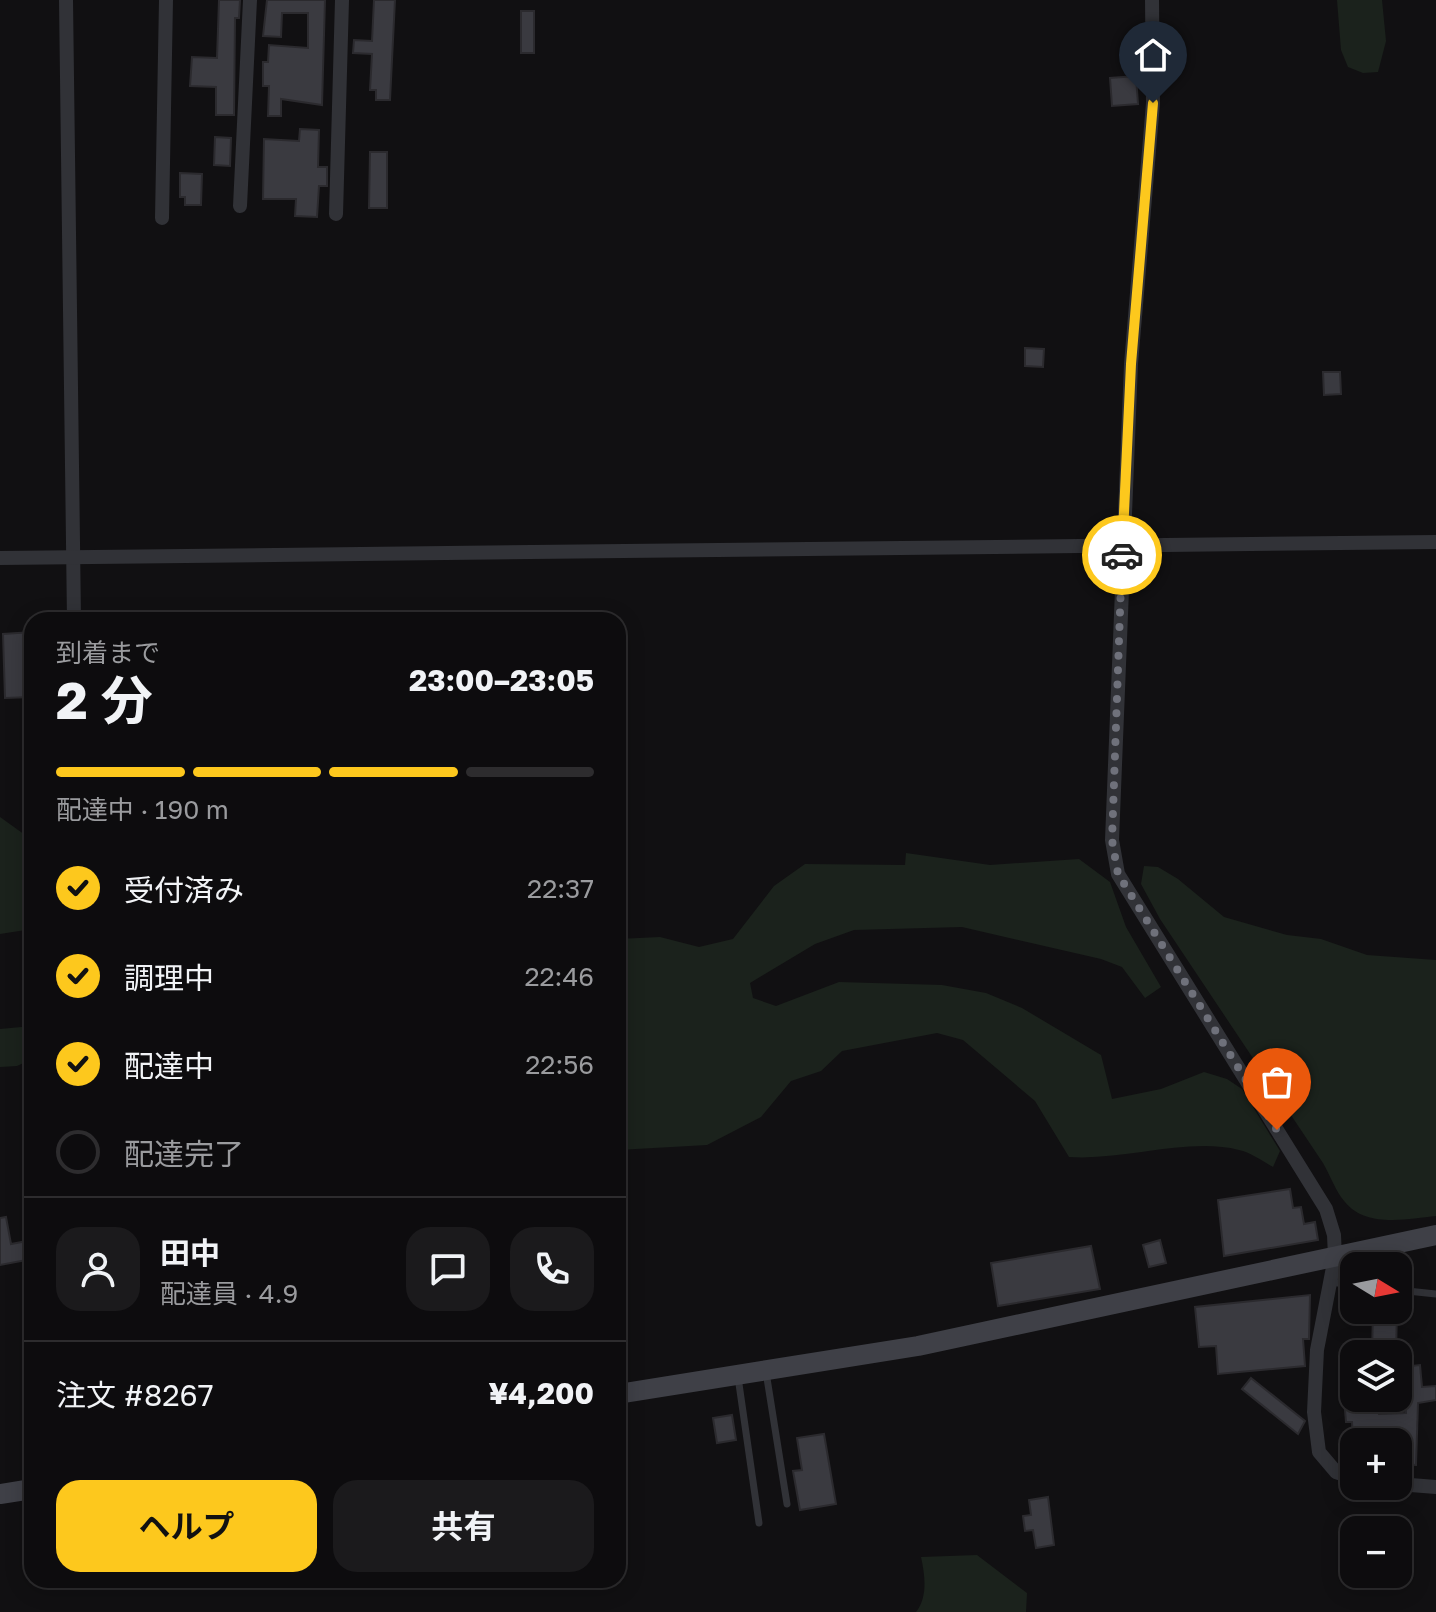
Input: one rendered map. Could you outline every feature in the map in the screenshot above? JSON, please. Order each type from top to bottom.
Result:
[{"type":"street","points":[[66,0],[74,612]]},
{"type":"street","points":[[162,218],[166,0]]},
{"type":"street","points":[[240,206],[250,0]]},
{"type":"street","points":[[336,214],[342,0]]},
{"type":"street","points":[[1152,0],[1153,103],[1131,364],[1112,840],[1118,874],[1326,1209],[1334,1235],[1335,1257],[1317,1350],[1314,1412],[1319,1452],[1340,1473]]},
{"type":"street","points":[[0,558],[1436,542]]},
{"type":"street","points":[[626,1393],[918,1346],[1436,1235]]},
{"type":"street","points":[[1412,1485],[1436,1487]]},
{"type":"street","points":[[0,1494],[24,1490]]},
{"type":"lane","points":[[1330,1282],[1340,1283]]},
{"type":"lane","points":[[1412,1291],[1436,1294]]},
{"type":"lane","points":[[766,1370],[787,1504]]},
{"type":"lane","points":[[738,1375],[759,1523]]},
{"type":"shaded area","points":[[1337,0],[1382,0],[1386,41],[1378,72],[1363,73],[1348,67],[1341,50]]},
{"type":"shaded area","points":[[0,817],[24,834],[24,930],[0,934]]},
{"type":"shaded area","points":[[906,853],[990,865],[1079,859],[1110,882],[1126,927],[1161,987],[1145,998],[1122,967],[1101,959],[962,927],[854,930],[815,944],[750,983],[753,998],[776,1006],[839,982],[942,985],[986,993],[1022,1008],[1101,1055],[1112,1099],[1161,1089],[1204,1072],[1227,1079],[1242,1089],[1280,1151],[1273,1167],[1239,1150],[1199,1146],[1112,1156],[1069,1157],[1035,1101],[963,1040],[937,1033],[842,1051],[821,1071],[791,1081],[761,1117],[707,1145],[626,1150],[626,939],[660,937],[699,947],[733,939],[774,886],[805,864],[905,865]]},
{"type":"shaded area","points":[[1144,866],[1158,867],[1178,879],[1224,917],[1287,935],[1321,939],[1367,955],[1436,960],[1436,1216],[1375,1219],[1364,1216],[1345,1202],[1323,1163],[1160,919],[1141,884]]},
{"type":"shaded area","points":[[24,1027],[24,1063],[0,1067],[0,1029]]},
{"type":"shaded area","points":[[977,1555],[1027,1593],[1026,1612],[916,1612],[924,1593],[921,1557]]},
{"type":"building","points":[[219,0],[240,0],[239,18],[235,18],[234,115],[216,115],[216,87],[190,86],[192,57],[217,58]]},
{"type":"building","points":[[267,0],[325,0],[322,105],[281,99],[281,116],[268,116],[269,86],[263,86],[263,62],[268,62],[269,45],[308,48],[308,13],[282,13],[281,37],[263,36]]},
{"type":"building","points":[[374,0],[395,0],[390,100],[376,100],[376,90],[370,90],[372,54],[353,53],[354,40],[372,41]]},
{"type":"building","points":[[521,11],[534,11],[534,53],[521,53]]},
{"type":"building","points":[[1136,76],[1138,104],[1112,106],[1110,78]]},
{"type":"building","points":[[300,129],[319,130],[318,167],[327,167],[327,186],[319,186],[317,217],[295,216],[296,199],[263,199],[264,139],[299,141]]},
{"type":"building","points":[[215,137],[231,138],[230,166],[214,165]]},
{"type":"building","points":[[370,152],[387,152],[387,208],[369,208]]},
{"type":"building","points":[[180,173],[202,174],[201,205],[185,205],[185,197],[180,197]]},
{"type":"building","points":[[1025,348],[1044,349],[1043,367],[1025,366]]},
{"type":"building","points":[[1323,372],[1340,372],[1341,394],[1324,395]]},
{"type":"building","points":[[24,633],[24,697],[5,698],[3,634]]},
{"type":"building","points":[[1290,1189],[1293,1208],[1301,1207],[1304,1224],[1315,1222],[1318,1240],[1224,1256],[1218,1200]]},
{"type":"building","points":[[6,1217],[11,1244],[24,1242],[24,1260],[0,1265],[0,1218]]},
{"type":"building","points":[[1160,1240],[1166,1263],[1149,1267],[1143,1245]]},
{"type":"building","points":[[1091,1246],[1100,1289],[998,1306],[991,1263]]},
{"type":"building","points":[[1310,1295],[1309,1339],[1303,1339],[1305,1366],[1218,1374],[1216,1346],[1199,1347],[1195,1307]]},
{"type":"building","points":[[1373,1324],[1397,1324],[1396,1340],[1372,1340]]},
{"type":"building","points":[[1420,1365],[1422,1387],[1436,1386],[1436,1400],[1418,1403],[1416,1465],[1412,1465],[1412,1428],[1352,1428],[1352,1422],[1346,1422],[1345,1412],[1412,1412],[1412,1366]]},
{"type":"building","points":[[1251,1378],[1305,1421],[1298,1434],[1242,1389]]},
{"type":"building","points":[[732,1415],[736,1440],[717,1443],[713,1418]]},
{"type":"building","points":[[824,1434],[836,1504],[800,1510],[793,1471],[802,1470],[797,1438]]},
{"type":"building","points":[[1048,1497],[1054,1545],[1036,1548],[1033,1530],[1025,1531],[1023,1516],[1031,1515],[1029,1500]]},
{"type":"way so far","points":[[1122,555],[1112,840],[1118,874],[1277,1130]]},
{"type":"route","points":[[1122,555],[1131,364],[1153,103]]}]
